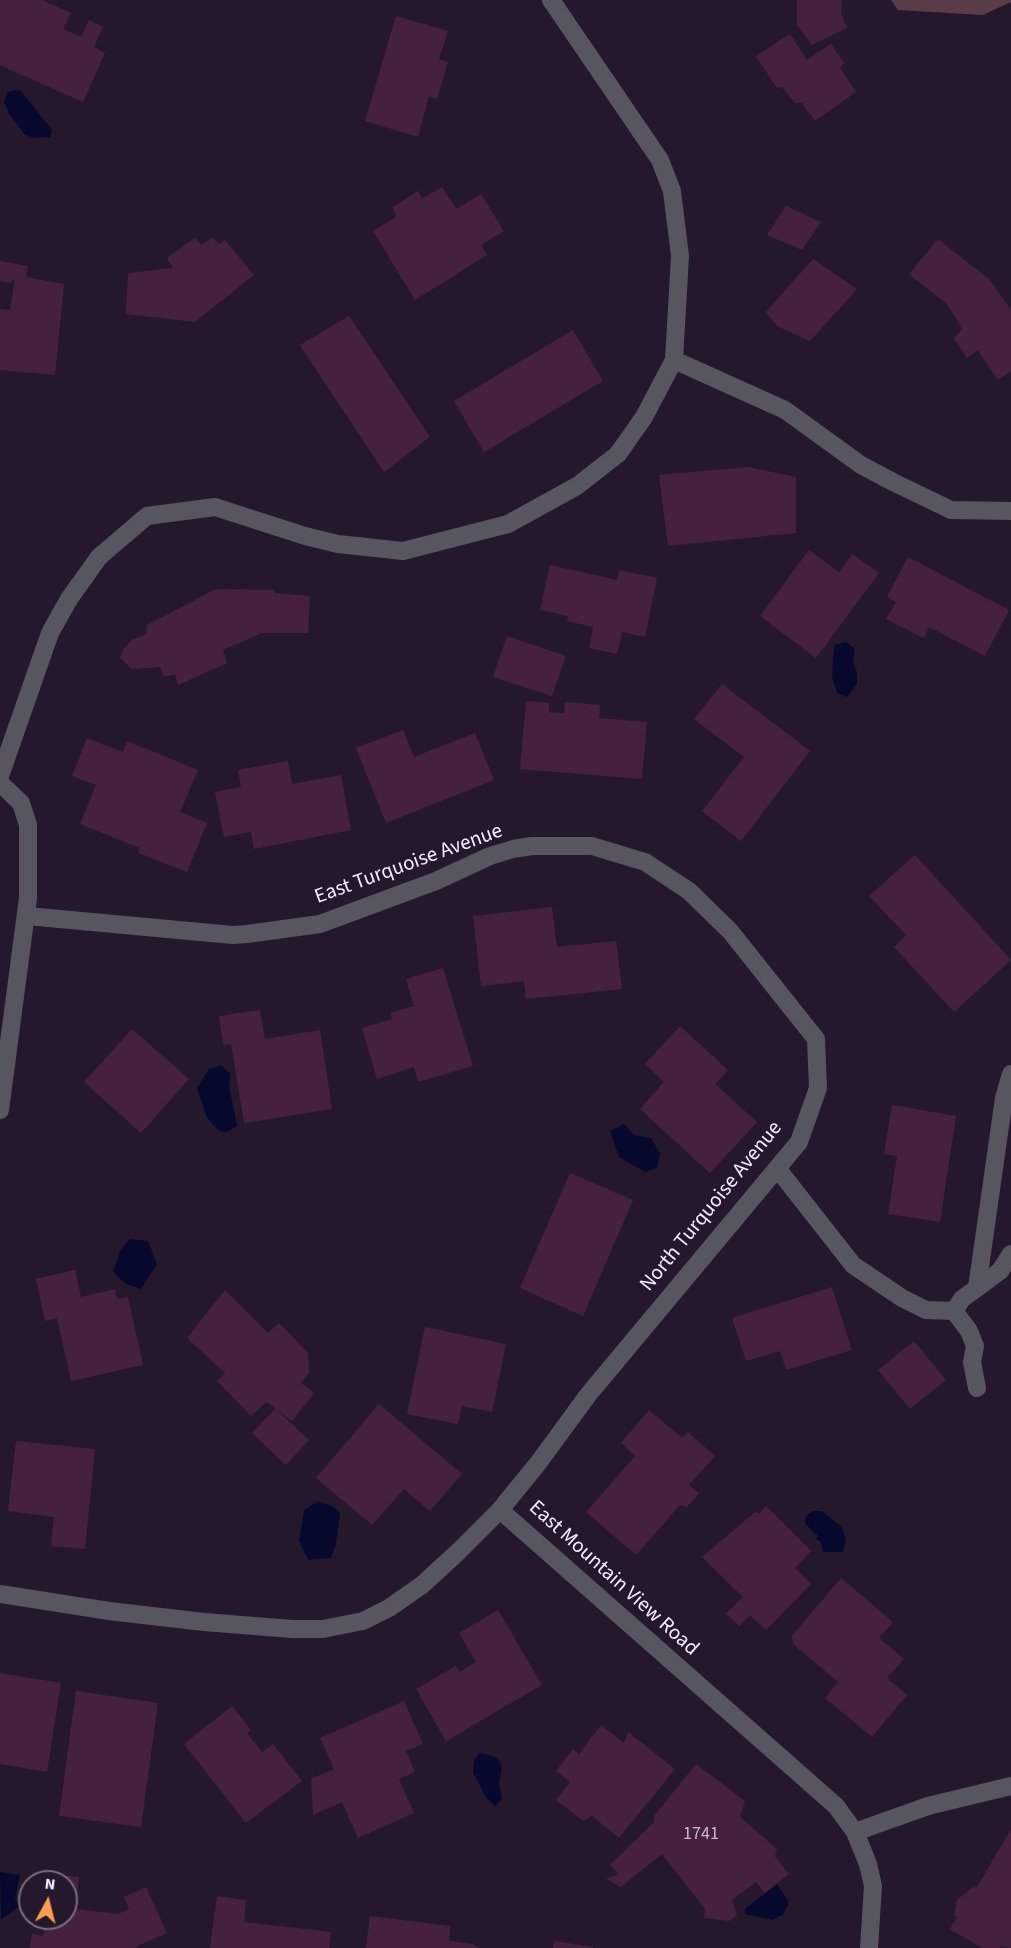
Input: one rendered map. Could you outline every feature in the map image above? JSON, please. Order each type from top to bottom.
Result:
[{"type":"street","points":[[0,776],[50,633],[69,599],[99,557],[147,516],[215,507],[305,536],[338,544],[403,551],[508,524],[578,486],[618,454],[644,417],[674,360],[680,256],[672,191],[660,160],[551,0]]},
{"type":"street","points":[[674,360],[785,410],[850,458],[893,483],[951,510],[1011,511]]},
{"type":"street","points":[[0,783],[21,803],[28,825],[27,916],[0,1110]]},
{"type":"street","name":"East Turquoise Avenue","points":[[27,916],[233,935],[247,934],[320,924],[436,880],[490,856],[513,849],[532,846],[592,846]]},
{"type":"street","name":"North Turquoise Avenue","points":[[500,1510],[539,1462],[588,1395],[799,1142],[818,1088],[816,1039],[730,931],[689,891],[645,862],[592,846]]},
{"type":"street","points":[[976,1288],[1004,1098],[1011,1074]]},
{"type":"street","points":[[777,1168],[853,1265],[902,1298],[926,1310],[954,1311]]},
{"type":"street","points":[[954,1311],[962,1299],[1000,1270],[1011,1254]]},
{"type":"street","points":[[954,1311],[969,1331],[975,1346],[972,1362],[977,1388]]},
{"type":"street","name":"East Mountain View Road","points":[[0,1593],[109,1611],[204,1622],[292,1629],[323,1629],[363,1621],[389,1608],[422,1585],[500,1510],[837,1806],[855,1832],[868,1864],[873,1886],[869,1948]]},
{"type":"street","points":[[855,1832],[928,1806],[1011,1786]]},
{"type":"shaded area","points":[[891,0],[1011,0],[1011,2],[983,15],[898,10]]},
{"type":"water","points":[[21,91],[52,130],[50,137],[35,138],[25,135],[8,112],[4,101],[8,92]]},
{"type":"water","points":[[846,642],[855,649],[853,662],[857,673],[857,684],[847,697],[837,693],[832,678],[834,645]]},
{"type":"water","points":[[221,1065],[231,1074],[229,1086],[237,1126],[226,1132],[218,1130],[207,1118],[197,1088],[209,1069]]},
{"type":"water","points":[[624,1124],[634,1135],[651,1138],[660,1153],[657,1168],[645,1172],[619,1157],[610,1131]]},
{"type":"water","points":[[130,1239],[148,1241],[157,1264],[141,1289],[126,1284],[113,1272],[120,1251]]},
{"type":"water","points":[[318,1501],[334,1507],[340,1513],[336,1544],[331,1558],[308,1560],[299,1541],[304,1510]]},
{"type":"water","points":[[814,1511],[822,1511],[841,1526],[846,1539],[843,1552],[823,1552],[821,1542],[816,1539],[818,1536],[806,1525],[805,1519]]},
{"type":"water","points":[[480,1753],[498,1759],[502,1767],[499,1783],[502,1799],[495,1806],[486,1797],[473,1773],[474,1760]]},
{"type":"water","points":[[0,1872],[18,1875],[15,1899],[18,1907],[1,1919]]},
{"type":"water","points":[[777,1884],[789,1902],[783,1915],[772,1920],[745,1914],[745,1909]]},
{"type":"building","points":[[0,0],[42,0],[71,13],[63,29],[81,37],[89,20],[103,27],[94,47],[105,53],[83,102],[0,65]]},
{"type":"building","points":[[797,0],[842,0],[841,13],[847,28],[812,45],[797,25]]},
{"type":"building","points":[[396,16],[448,31],[439,59],[448,62],[437,99],[429,96],[418,137],[365,121]]},
{"type":"building","points":[[790,34],[807,60],[831,44],[844,63],[840,68],[856,92],[815,121],[802,103],[795,103],[782,87],[777,88],[756,56]]},
{"type":"building","points":[[442,187],[456,209],[481,194],[504,231],[481,245],[487,255],[415,300],[373,231],[396,217],[393,207],[418,191],[422,199]]},
{"type":"building","points":[[786,206],[821,222],[802,250],[767,235]]},
{"type":"building","points":[[195,238],[201,245],[213,238],[219,244],[225,240],[254,275],[195,322],[126,314],[128,273],[173,268],[167,258]]},
{"type":"building","points":[[938,239],[990,280],[1011,310],[1011,371],[998,380],[978,350],[967,358],[954,338],[962,329],[948,305],[909,274]]},
{"type":"building","points":[[813,259],[857,289],[810,341],[777,326],[766,312]]},
{"type":"building","points":[[0,261],[28,266],[26,277],[64,284],[55,375],[0,370],[0,309],[10,310],[15,278],[11,283],[0,281]]},
{"type":"building","points":[[349,316],[430,437],[384,472],[300,345]]},
{"type":"building","points":[[573,330],[603,381],[484,452],[454,401]]},
{"type":"building","points":[[748,467],[796,477],[796,533],[668,546],[659,475]]},
{"type":"building","points":[[809,550],[839,572],[852,554],[879,573],[816,658],[760,616]]},
{"type":"building","points":[[908,557],[1009,610],[985,656],[929,627],[924,638],[886,619],[896,602],[887,597]]},
{"type":"building","points":[[550,565],[617,580],[619,570],[657,578],[645,637],[622,632],[617,654],[589,648],[593,627],[567,621],[568,616],[540,610]]},
{"type":"building","points":[[216,589],[274,590],[275,593],[310,596],[308,633],[262,633],[223,650],[227,663],[178,685],[175,674],[164,677],[160,667],[132,669],[120,658],[123,649],[132,640],[146,634],[147,625]]},
{"type":"building","points":[[507,636],[566,656],[552,696],[493,677]]},
{"type":"building","points":[[722,684],[810,751],[741,841],[702,811],[744,757],[694,719]]},
{"type":"building","points":[[526,701],[549,703],[549,712],[564,713],[565,702],[600,705],[599,718],[647,722],[642,779],[520,769]]},
{"type":"building","points":[[403,730],[414,757],[475,733],[494,780],[386,823],[356,748]]},
{"type":"building","points":[[87,738],[123,752],[127,741],[198,770],[180,812],[207,823],[187,872],[138,853],[140,848],[80,824],[96,785],[72,776]]},
{"type":"building","points":[[288,761],[292,784],[341,775],[351,830],[254,849],[251,832],[224,837],[215,792],[241,787],[238,770]]},
{"type":"building","points":[[915,855],[1011,960],[954,1012],[894,947],[906,935],[869,896]]},
{"type":"building","points":[[552,907],[557,947],[616,941],[622,989],[526,999],[524,981],[481,986],[473,916]]},
{"type":"building","points":[[443,968],[473,1066],[418,1082],[414,1067],[377,1079],[362,1028],[392,1019],[390,1013],[414,1006],[406,979]]},
{"type":"building","points":[[260,1010],[265,1039],[320,1030],[332,1109],[244,1123],[231,1044],[223,1045],[219,1016]]},
{"type":"building","points":[[680,1026],[728,1070],[715,1084],[757,1122],[710,1173],[640,1109],[664,1082],[645,1064]]},
{"type":"building","points":[[132,1029],[189,1079],[141,1133],[84,1082]]},
{"type":"building","points":[[892,1105],[956,1116],[940,1222],[888,1214],[897,1156],[884,1154]]},
{"type":"building","points":[[570,1173],[633,1200],[583,1316],[520,1288]]},
{"type":"building","points":[[75,1270],[81,1297],[115,1289],[117,1299],[128,1297],[143,1365],[71,1381],[57,1318],[45,1321],[36,1279]]},
{"type":"building","points":[[832,1287],[852,1350],[786,1370],[780,1351],[746,1361],[732,1318]]},
{"type":"building","points":[[225,1290],[268,1333],[279,1323],[308,1353],[309,1373],[301,1383],[314,1393],[292,1421],[277,1410],[309,1440],[286,1465],[252,1433],[276,1408],[266,1402],[251,1416],[217,1381],[225,1373],[187,1338]]},
{"type":"building","points":[[425,1327],[506,1344],[492,1412],[462,1406],[458,1424],[407,1414]]},
{"type":"building","points":[[914,1341],[946,1380],[910,1409],[878,1370]]},
{"type":"building","points":[[379,1404],[462,1474],[430,1511],[404,1489],[372,1525],[316,1478]]},
{"type":"building","points":[[649,1410],[682,1438],[688,1432],[715,1456],[689,1485],[699,1493],[687,1507],[680,1505],[636,1555],[586,1512],[635,1456],[621,1443]]},
{"type":"building","points":[[16,1441],[95,1449],[85,1549],[51,1546],[54,1517],[8,1511]]},
{"type":"building","points":[[766,1506],[811,1551],[795,1568],[811,1584],[766,1630],[750,1615],[739,1626],[726,1614],[743,1597],[702,1557],[755,1512],[759,1514]]},
{"type":"building","points":[[841,1578],[893,1622],[879,1638],[904,1659],[887,1678],[907,1695],[872,1737],[825,1698],[838,1682],[793,1644],[792,1636]]},
{"type":"building","points":[[498,1610],[542,1685],[446,1741],[416,1689],[456,1666],[460,1672],[476,1662],[459,1633]]},
{"type":"building","points":[[0,1673],[61,1683],[47,1772],[0,1764]]},
{"type":"building","points":[[76,1691],[158,1703],[141,1827],[59,1816]]},
{"type":"building","points":[[404,1701],[423,1744],[406,1751],[415,1772],[399,1779],[414,1813],[358,1838],[342,1802],[313,1815],[311,1779],[334,1769],[320,1738]]},
{"type":"building","points":[[232,1706],[251,1730],[247,1733],[262,1752],[273,1744],[302,1781],[246,1823],[184,1744]]},
{"type":"building","points":[[601,1725],[624,1743],[628,1732],[675,1769],[619,1838],[592,1816],[583,1821],[556,1800],[570,1782],[556,1771],[573,1749],[579,1754]]},
{"type":"building","points":[[696,1764],[745,1801],[740,1817],[777,1849],[775,1856],[789,1874],[765,1893],[756,1882],[732,1900],[737,1915],[729,1921],[704,1918],[705,1909],[662,1854],[621,1887],[606,1879],[618,1874],[610,1865],[654,1822],[654,1816]]},
{"type":"building","points":[[1011,1829],[1011,1948],[1001,1946],[1000,1948],[982,1948],[950,1929],[957,1917],[954,1916],[957,1900],[974,1886],[976,1889]]},
{"type":"building","points":[[146,1887],[167,1933],[137,1946],[138,1948],[30,1948],[32,1934],[43,1936],[44,1930],[78,1930],[78,1909],[118,1914],[129,1909],[124,1897]]},
{"type":"building","points":[[217,1896],[246,1900],[244,1922],[331,1932],[329,1948],[210,1948]]},
{"type":"building","points":[[370,1916],[450,1926],[449,1941],[472,1944],[479,1948],[366,1948]]},
{"type":"building","points":[[554,1941],[593,1947],[593,1948],[553,1948]]}]
